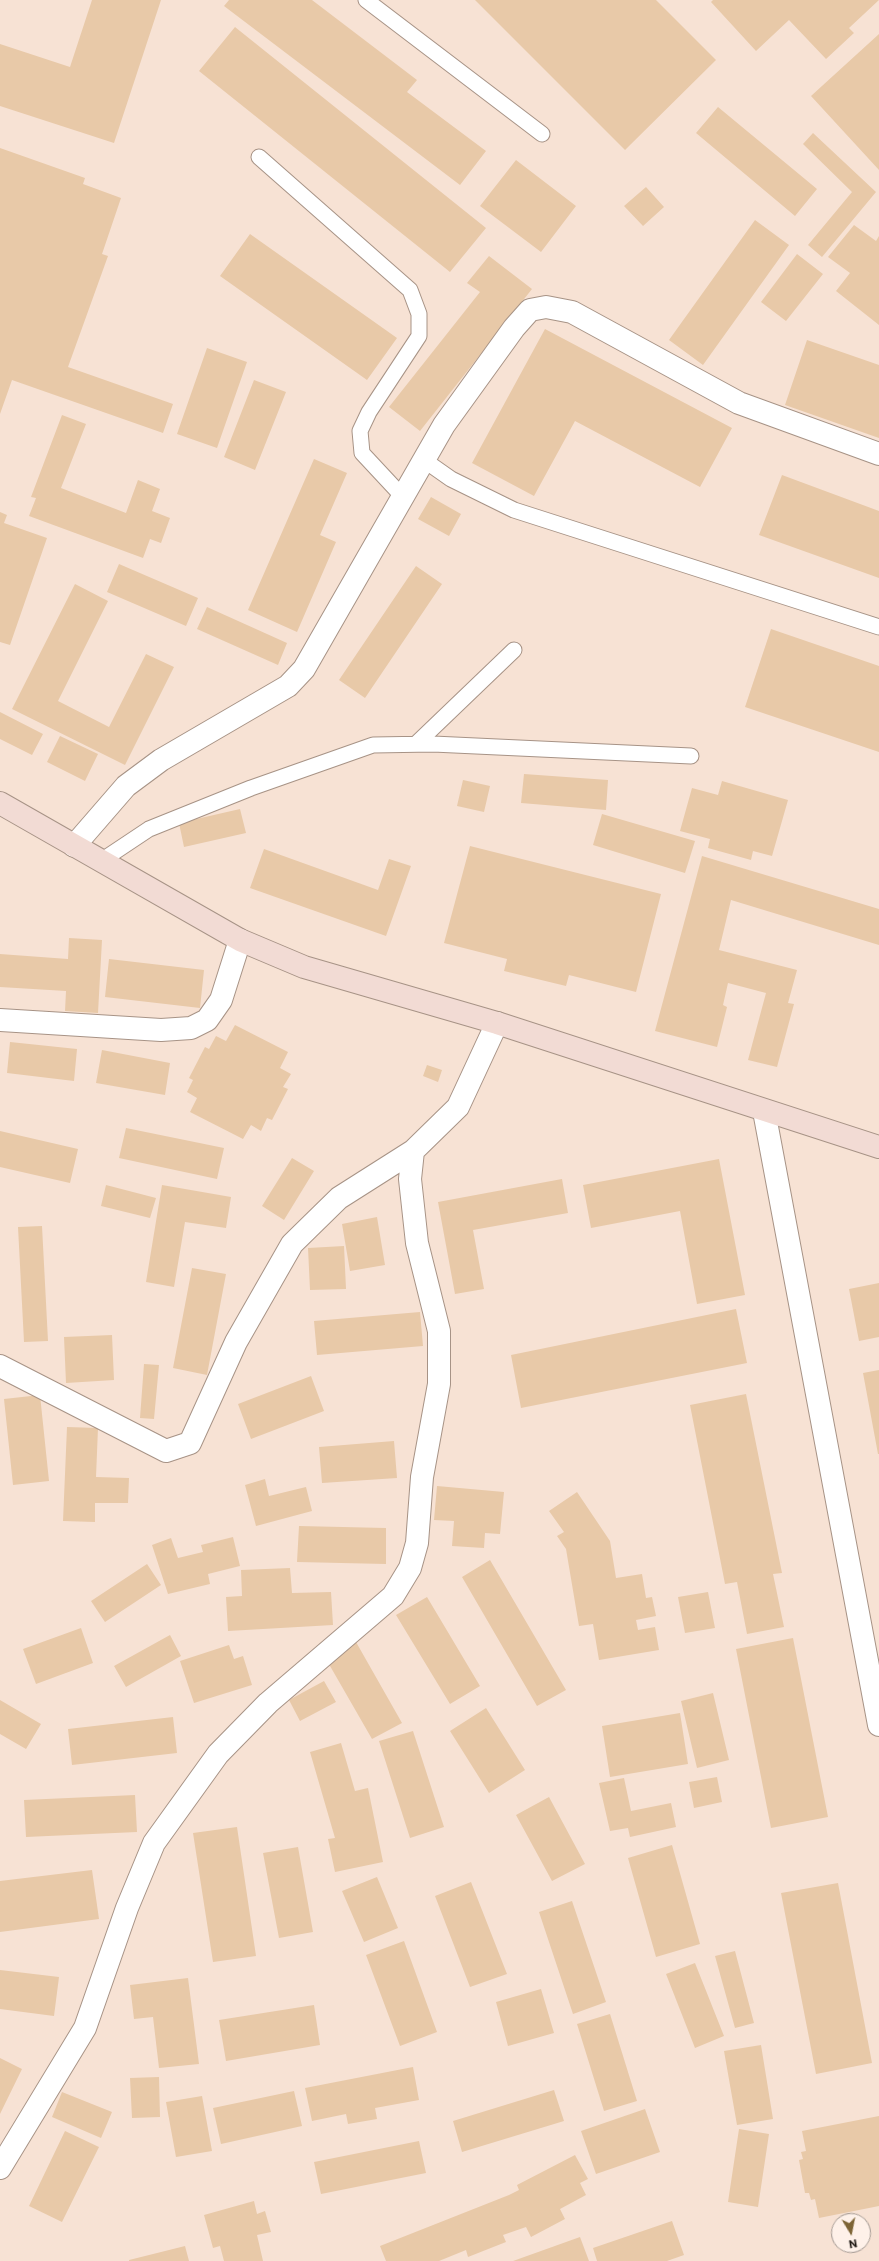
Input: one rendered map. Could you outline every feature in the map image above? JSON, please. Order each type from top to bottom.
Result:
[{"type":"street","points":[[74,846],[126,786],[149,769],[288,686],[304,669],[444,425],[514,328],[530,310],[546,307],[572,312],[739,403],[879,454]]},
{"type":"street","points":[[0,804],[240,940],[304,967],[497,1023],[764,1111],[879,1147]]},
{"type":"street","points":[[0,1020],[161,1030],[191,1028],[207,1020],[220,1000],[240,940]]},
{"type":"street","points":[[0,1366],[166,1450],[190,1443],[236,1342],[292,1244],[340,1198],[413,1151],[458,1107],[497,1023]]},
{"type":"street","points":[[764,1111],[879,1724]]},
{"type":"street","points":[[0,2168],[85,2028],[127,1908],[154,1843],[162,1830],[218,1754],[268,1703],[393,1596],[410,1568],[417,1543],[422,1477],[439,1384],[439,1331],[417,1243],[410,1179],[413,1151]]},
{"type":"lane","points":[[366,0],[542,134]]},
{"type":"lane","points":[[259,156],[410,290],[419,314],[419,336],[369,412],[360,431],[362,453],[403,497]]},
{"type":"lane","points":[[424,460],[452,479],[514,510],[879,626]]},
{"type":"lane","points":[[416,744],[514,650]]},
{"type":"lane","points":[[101,861],[149,829],[251,788],[373,745],[416,744],[691,756]]},
{"type":"building","points":[[92,0],[161,0],[114,143],[0,106],[0,44],[70,67]]},
{"type":"building","points":[[229,0],[312,0],[417,80],[407,92],[486,151],[460,185],[224,6]]},
{"type":"building","points":[[475,0],[656,0],[716,60],[625,150]]},
{"type":"building","points":[[713,0],[879,0],[849,28],[854,33],[826,59],[789,20],[756,51],[711,2]]},
{"type":"building","points":[[235,27],[486,228],[450,272],[199,71]]},
{"type":"building","points":[[879,34],[879,170],[811,96]]},
{"type":"building","points":[[718,107],[817,189],[795,216],[696,133]]},
{"type":"building","points":[[813,133],[876,192],[822,257],[808,245],[852,192],[803,144]]},
{"type":"building","points":[[0,148],[85,178],[83,184],[121,198],[102,254],[108,256],[68,367],[173,404],[163,433],[12,380],[0,414]]},
{"type":"building","points":[[516,160],[576,206],[541,252],[480,206]]},
{"type":"building","points":[[646,187],[664,207],[643,226],[624,206]]},
{"type":"building","points":[[755,220],[789,245],[703,365],[669,340]]},
{"type":"building","points":[[854,225],[876,241],[879,236],[879,325],[836,291],[850,273],[828,257]]},
{"type":"building","points":[[250,234],[397,338],[367,380],[220,276]]},
{"type":"building","points":[[797,254],[823,274],[786,321],[761,302]]},
{"type":"building","points":[[489,256],[532,289],[420,431],[389,407],[480,292],[467,283]]},
{"type":"building","points":[[545,329],[732,428],[700,487],[575,421],[534,496],[472,463]]},
{"type":"building","points":[[807,340],[879,365],[879,438],[785,405]]},
{"type":"building","points":[[207,348],[247,362],[217,448],[177,434]]},
{"type":"building","points":[[254,380],[286,392],[255,470],[224,457]]},
{"type":"building","points":[[62,415],[86,424],[61,488],[126,513],[138,480],[160,489],[152,511],[170,518],[161,543],[150,539],[143,558],[29,516],[36,498],[31,497]]},
{"type":"building","points":[[314,459],[347,473],[320,535],[336,542],[297,632],[248,610]]},
{"type":"building","points":[[782,475],[879,511],[879,578],[759,535]]},
{"type":"building","points":[[431,497],[461,514],[449,536],[418,519]]},
{"type":"building","points":[[0,512],[7,515],[4,523],[47,538],[10,645],[0,642]]},
{"type":"building","points":[[119,564],[198,598],[186,626],[107,592]]},
{"type":"building","points":[[416,566],[442,584],[365,698],[339,680]]},
{"type":"building","points":[[75,584],[108,601],[58,701],[109,727],[146,654],[174,667],[125,765],[12,709]]},
{"type":"building","points":[[207,607],[287,643],[278,665],[197,629]]},
{"type":"building","points":[[771,629],[879,666],[879,752],[745,707]]},
{"type":"building","points":[[0,712],[43,734],[32,755],[0,739]]},
{"type":"building","points":[[60,736],[98,754],[85,781],[47,762]]},
{"type":"building","points":[[524,774],[608,780],[606,810],[521,803]]},
{"type":"building","points":[[463,780],[490,786],[484,812],[457,806]]},
{"type":"building","points":[[722,781],[788,800],[772,856],[753,851],[751,860],[708,848],[710,839],[680,831],[692,788],[718,795]]},
{"type":"building","points":[[240,809],[246,833],[184,847],[179,823]]},
{"type":"building","points":[[602,814],[695,841],[685,873],[593,845]]},
{"type":"building","points":[[470,846],[661,894],[636,992],[569,975],[566,986],[504,971],[507,959],[444,943]]},
{"type":"building","points":[[264,849],[378,890],[389,859],[411,866],[386,936],[250,888]]},
{"type":"building","points":[[702,856],[879,909],[879,945],[731,900],[719,950],[797,970],[788,1003],[794,1004],[777,1067],[748,1060],[766,993],[728,983],[723,1005],[727,1007],[717,1047],[655,1031]]},
{"type":"building","points":[[69,938],[102,940],[98,1013],[65,1011],[66,991],[0,987],[0,954],[68,959]]},
{"type":"building","points":[[109,959],[204,970],[200,1008],[105,997]]},
{"type":"building","points":[[235,1025],[288,1052],[280,1068],[291,1074],[283,1087],[288,1089],[272,1120],[267,1118],[261,1131],[251,1125],[243,1139],[190,1112],[197,1098],[187,1092],[193,1080],[189,1078],[205,1047],[209,1049],[216,1036],[226,1041]]},
{"type":"building","points":[[10,1042],[77,1049],[74,1081],[7,1073]]},
{"type":"building","points":[[102,1050],[170,1063],[165,1095],[96,1083]]},
{"type":"building","points":[[427,1065],[442,1070],[438,1082],[423,1076]]},
{"type":"building","points":[[126,1128],[224,1148],[217,1179],[119,1158]]},
{"type":"building","points":[[0,1131],[78,1149],[70,1183],[0,1167]]},
{"type":"building","points":[[292,1158],[314,1171],[284,1220],[262,1206]]},
{"type":"building","points":[[719,1159],[745,1295],[697,1304],[680,1211],[591,1228],[583,1185]]},
{"type":"building","points":[[562,1179],[568,1213],[473,1230],[484,1289],[455,1294],[438,1202]]},
{"type":"building","points":[[106,1185],[156,1198],[150,1218],[101,1206]]},
{"type":"building","points":[[162,1185],[231,1197],[226,1228],[185,1222],[174,1287],[146,1282]]},
{"type":"building","points":[[377,1217],[385,1265],[350,1271],[342,1224]]},
{"type":"building","points":[[42,1226],[48,1341],[24,1342],[18,1227]]},
{"type":"building","points":[[344,1246],[346,1289],[310,1290],[308,1248]]},
{"type":"building","points":[[192,1268],[226,1274],[207,1375],[173,1368]]},
{"type":"building","points":[[879,1283],[879,1337],[859,1341],[849,1289]]},
{"type":"building","points":[[736,1309],[747,1363],[521,1408],[511,1355]]},
{"type":"building","points":[[420,1312],[423,1346],[317,1355],[314,1321]]},
{"type":"building","points":[[112,1335],[114,1380],[66,1383],[64,1337]]},
{"type":"building","points":[[144,1364],[159,1365],[154,1419],[140,1418]]},
{"type":"building","points":[[879,1370],[879,1454],[878,1454],[863,1373]]},
{"type":"building","points":[[311,1376],[324,1411],[251,1439],[238,1404]]},
{"type":"building","points":[[746,1394],[782,1573],[773,1574],[784,1627],[747,1634],[737,1582],[725,1584],[690,1405]]},
{"type":"building","points":[[40,1395],[49,1481],[13,1485],[4,1399]]},
{"type":"building","points":[[67,1427],[98,1428],[96,1477],[129,1478],[128,1503],[95,1503],[95,1522],[63,1521]]},
{"type":"building","points":[[394,1441],[397,1478],[322,1483],[319,1447]]},
{"type":"building","points":[[265,1479],[269,1496],[306,1487],[312,1511],[256,1526],[245,1485]]},
{"type":"building","points":[[437,1486],[504,1492],[500,1534],[485,1533],[484,1548],[452,1546],[454,1521],[434,1520]]},
{"type":"building","points":[[577,1492],[610,1541],[616,1578],[642,1574],[646,1598],[652,1597],[656,1616],[636,1620],[638,1630],[655,1627],[659,1650],[599,1660],[593,1624],[579,1626],[566,1549],[557,1536],[564,1532],[549,1511]]},
{"type":"building","points":[[299,1526],[386,1528],[386,1564],[297,1562]]},
{"type":"building","points":[[233,1537],[240,1566],[208,1574],[210,1584],[168,1594],[152,1545],[171,1538],[178,1558],[203,1552],[201,1545]]},
{"type":"building","points":[[490,1560],[566,1690],[537,1706],[462,1577]]},
{"type":"building","points":[[147,1564],[161,1585],[105,1622],[91,1601]]},
{"type":"building","points":[[290,1568],[292,1593],[331,1592],[333,1625],[228,1631],[226,1597],[242,1596],[241,1570]]},
{"type":"building","points":[[708,1592],[715,1628],[685,1633],[678,1597]]},
{"type":"building","points":[[427,1597],[480,1686],[450,1704],[396,1615]]},
{"type":"building","points":[[81,1628],[93,1663],[36,1684],[23,1649]]},
{"type":"building","points":[[170,1635],[181,1656],[126,1687],[114,1666]]},
{"type":"building","points":[[793,1638],[828,1817],[771,1828],[736,1649]]},
{"type":"building","points":[[356,1642],[402,1723],[372,1739],[326,1659]]},
{"type":"building","points":[[229,1645],[234,1659],[243,1656],[252,1685],[194,1703],[180,1661]]},
{"type":"building","points":[[324,1681],[336,1702],[300,1721],[289,1700]]},
{"type":"building","points":[[713,1693],[729,1760],[697,1768],[681,1701]]},
{"type":"building","points":[[0,1700],[41,1724],[26,1749],[0,1734]]},
{"type":"building","points":[[486,1708],[525,1770],[489,1793],[450,1731]]},
{"type":"building","points":[[680,1713],[688,1764],[610,1777],[602,1726]]},
{"type":"building","points":[[173,1717],[177,1753],[72,1765],[68,1729]]},
{"type":"building","points":[[413,1731],[444,1827],[410,1838],[379,1741]]},
{"type":"building","points":[[341,1743],[355,1791],[368,1788],[383,1862],[335,1872],[328,1839],[335,1838],[310,1752]]},
{"type":"building","points":[[717,1777],[722,1802],[694,1808],[689,1782]]},
{"type":"building","points":[[624,1778],[631,1811],[671,1803],[676,1827],[630,1837],[628,1828],[610,1831],[599,1783]]},
{"type":"building","points":[[135,1795],[137,1832],[26,1837],[24,1800]]},
{"type":"building","points":[[549,1797],[585,1864],[552,1881],[516,1815]]},
{"type":"building","points":[[237,1827],[256,1956],[213,1962],[193,1833]]},
{"type":"building","points":[[672,1845],[700,1944],[656,1957],[628,1858]]},
{"type":"building","points":[[298,1847],[313,1932],[279,1938],[263,1853]]},
{"type":"building","points":[[92,1870],[99,1919],[0,1932],[0,1881]]},
{"type":"building","points":[[377,1877],[398,1928],[364,1942],[342,1891]]},
{"type":"building","points":[[471,1882],[507,1974],[470,1987],[435,1896]]},
{"type":"building","points":[[838,1883],[872,2063],[816,2074],[781,1893]]},
{"type":"building","points":[[572,1901],[606,2002],[573,2014],[539,1912]]},
{"type":"building","points":[[404,1941],[437,2032],[400,2046],[366,1955]]},
{"type":"building","points":[[735,1951],[754,2023],[735,2028],[715,1956]]},
{"type":"building","points":[[695,1963],[724,2036],[695,2048],[666,1974]]},
{"type":"building","points":[[0,1970],[59,1977],[54,2016],[0,2009]]},
{"type":"building","points":[[188,1978],[199,2064],[159,2068],[153,2017],[134,2019],[130,1985]]},
{"type":"building","points":[[541,1989],[554,2033],[508,2046],[496,2002]]},
{"type":"building","points":[[314,2005],[320,2045],[226,2061],[219,2020]]},
{"type":"building","points":[[610,2014],[637,2101],[604,2111],[577,2024]]},
{"type":"building","points":[[761,2045],[773,2119],[737,2125],[724,2051]]},
{"type":"building","points":[[0,2058],[22,2069],[0,2114]]},
{"type":"building","points":[[413,2067],[419,2100],[375,2108],[377,2119],[348,2124],[346,2114],[312,2121],[305,2088]]},
{"type":"building","points":[[159,2077],[160,2117],[132,2118],[130,2078]]},
{"type":"building","points":[[554,2090],[564,2121],[462,2152],[453,2121]]},
{"type":"building","points":[[294,2091],[302,2126],[221,2144],[213,2108]]},
{"type":"building","points":[[62,2092],[112,2112],[101,2138],[52,2117]]},
{"type":"building","points":[[202,2096],[212,2151],[176,2157],[166,2102]]},
{"type":"building","points":[[645,2109],[660,2152],[596,2174],[581,2131]]},
{"type":"building","points":[[879,2116],[879,2206],[844,2213],[831,2213],[831,2216],[819,2218],[815,2199],[811,2200],[809,2193],[805,2193],[799,2160],[803,2159],[801,2152],[806,2151],[802,2131]]},
{"type":"building","points":[[739,2129],[769,2134],[758,2207],[728,2202]]},
{"type":"building","points":[[65,2131],[99,2147],[62,2222],[29,2206]]},
{"type":"building","points":[[419,2141],[426,2173],[321,2194],[314,2162]]},
{"type":"building","points":[[575,2155],[588,2179],[580,2183],[586,2195],[560,2209],[565,2219],[531,2237],[526,2227],[503,2235],[506,2242],[468,2257],[466,2250],[439,2261],[386,2261],[380,2246],[509,2195],[519,2190],[517,2185]]},
{"type":"building","points":[[254,2201],[257,2214],[265,2211],[271,2232],[257,2235],[263,2261],[224,2261],[220,2246],[213,2248],[204,2215]]},
{"type":"building","points":[[672,2221],[684,2255],[667,2261],[597,2261],[593,2248]]},
{"type":"building","points":[[580,2237],[589,2261],[513,2261]]},
{"type":"building","points":[[185,2246],[189,2261],[129,2261],[129,2260]]}]
